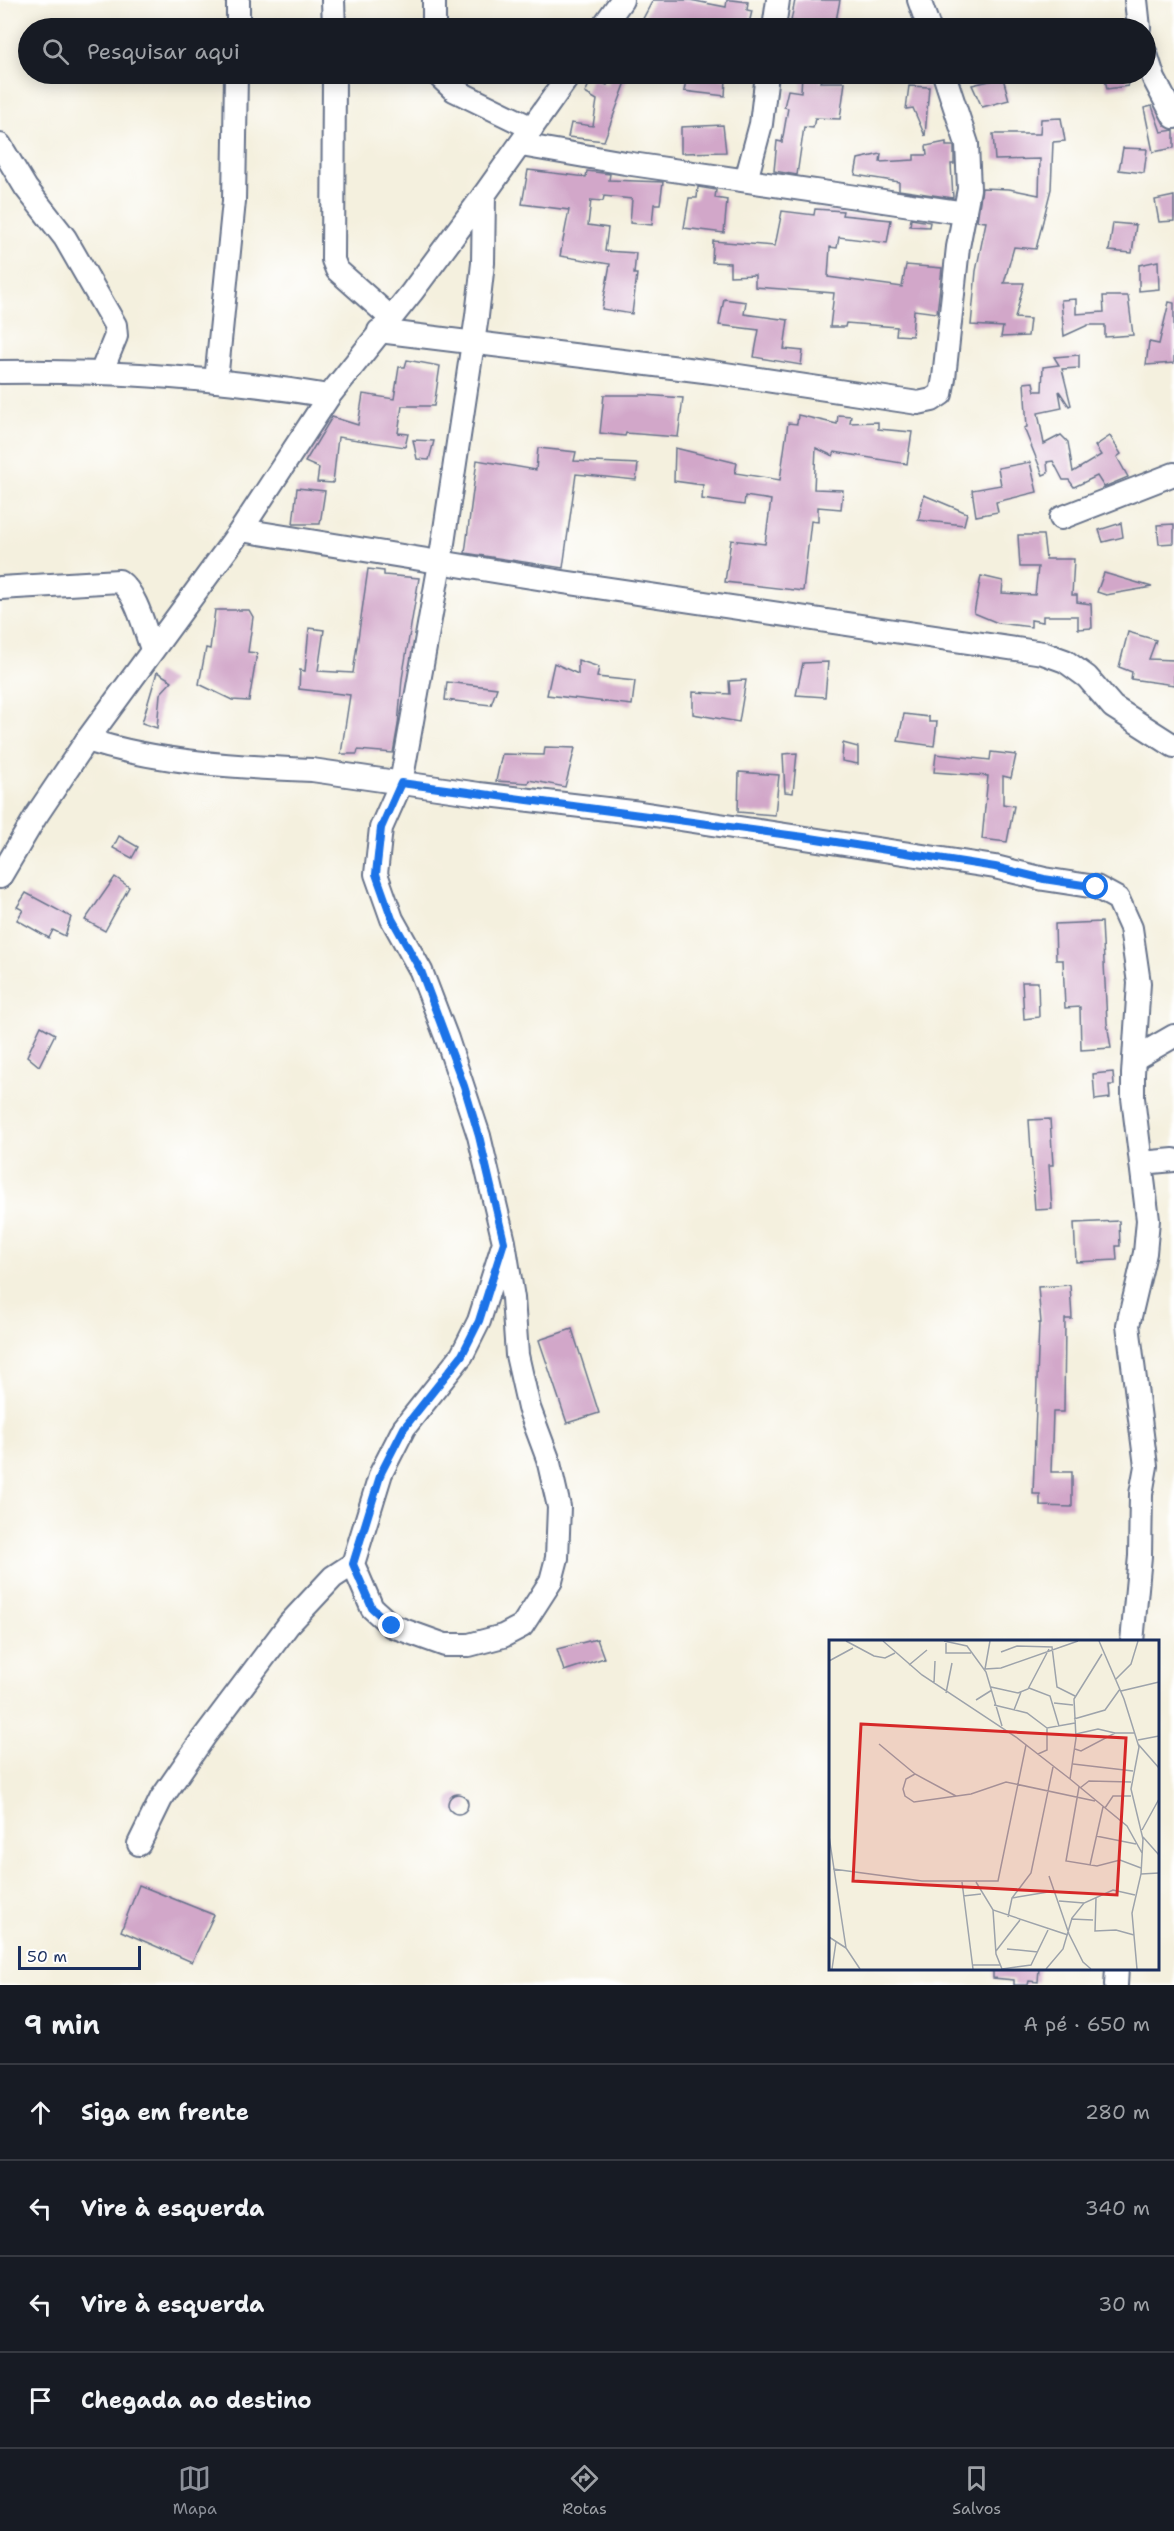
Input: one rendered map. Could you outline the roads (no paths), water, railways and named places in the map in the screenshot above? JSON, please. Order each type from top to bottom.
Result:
[{"type":"street","points":[[238,0],[238,18]]},
{"type":"street","points":[[333,0],[334,18]]},
{"type":"street","points":[[434,0],[434,18]]},
{"type":"street","points":[[609,18],[622,0]]},
{"type":"street","points":[[775,18],[778,0]]},
{"type":"street","points":[[919,0],[925,18]]},
{"type":"street","points":[[1136,0],[1138,18]]},
{"type":"street","points":[[1156,83],[1174,117]]},
{"type":"street","points":[[216,381],[234,201],[236,84]]},
{"type":"street","points":[[334,84],[333,260],[336,270],[385,325],[472,341],[747,376],[918,403],[932,400],[941,394],[943,386],[958,247],[969,189],[967,144],[947,84]]},
{"type":"street","points":[[448,84],[527,136],[625,163],[965,213]]},
{"type":"street","points":[[0,877],[36,816],[87,740],[152,649],[174,624],[329,396],[484,195],[563,84]]},
{"type":"street","points":[[746,180],[761,124],[766,84]]},
{"type":"street","points":[[0,145],[26,188],[65,238],[115,325],[116,336],[101,373]]},
{"type":"street","points":[[353,1564],[372,1608],[392,1626],[445,1645],[470,1645],[503,1636],[522,1626],[551,1581],[557,1558],[559,1507],[548,1459],[529,1408],[517,1355],[513,1298],[504,1242],[479,1136],[464,1086],[421,971],[392,919],[376,874],[381,828],[401,783],[440,563],[483,263],[484,195]]},
{"type":"street","points":[[0,372],[101,373],[216,381],[329,396]]},
{"type":"street","points":[[1061,518],[1172,479]]},
{"type":"street","points":[[240,530],[440,563],[1043,653],[1065,662],[1087,677],[1113,707],[1174,746]]},
{"type":"street","points":[[0,588],[119,581],[126,586],[132,598],[152,649]]},
{"type":"street","points":[[87,740],[124,752],[250,768],[312,770],[804,837],[995,867],[1044,879],[1096,887],[1118,899],[1131,928],[1139,983],[1134,1059],[1134,1117],[1148,1220],[1147,1239],[1128,1325],[1146,1466],[1141,1494],[1140,1556],[1132,1640]]},
{"type":"street","points":[[1134,1059],[1174,1036]]},
{"type":"street","points":[[1141,1163],[1174,1161]]},
{"type":"street","points":[[139,1844],[161,1799],[204,1737],[289,1624],[333,1577],[353,1564],[381,1473],[404,1428],[462,1355],[479,1321],[504,1242]]},
{"type":"street","points":[[1116,1985],[1117,1970]]}]
